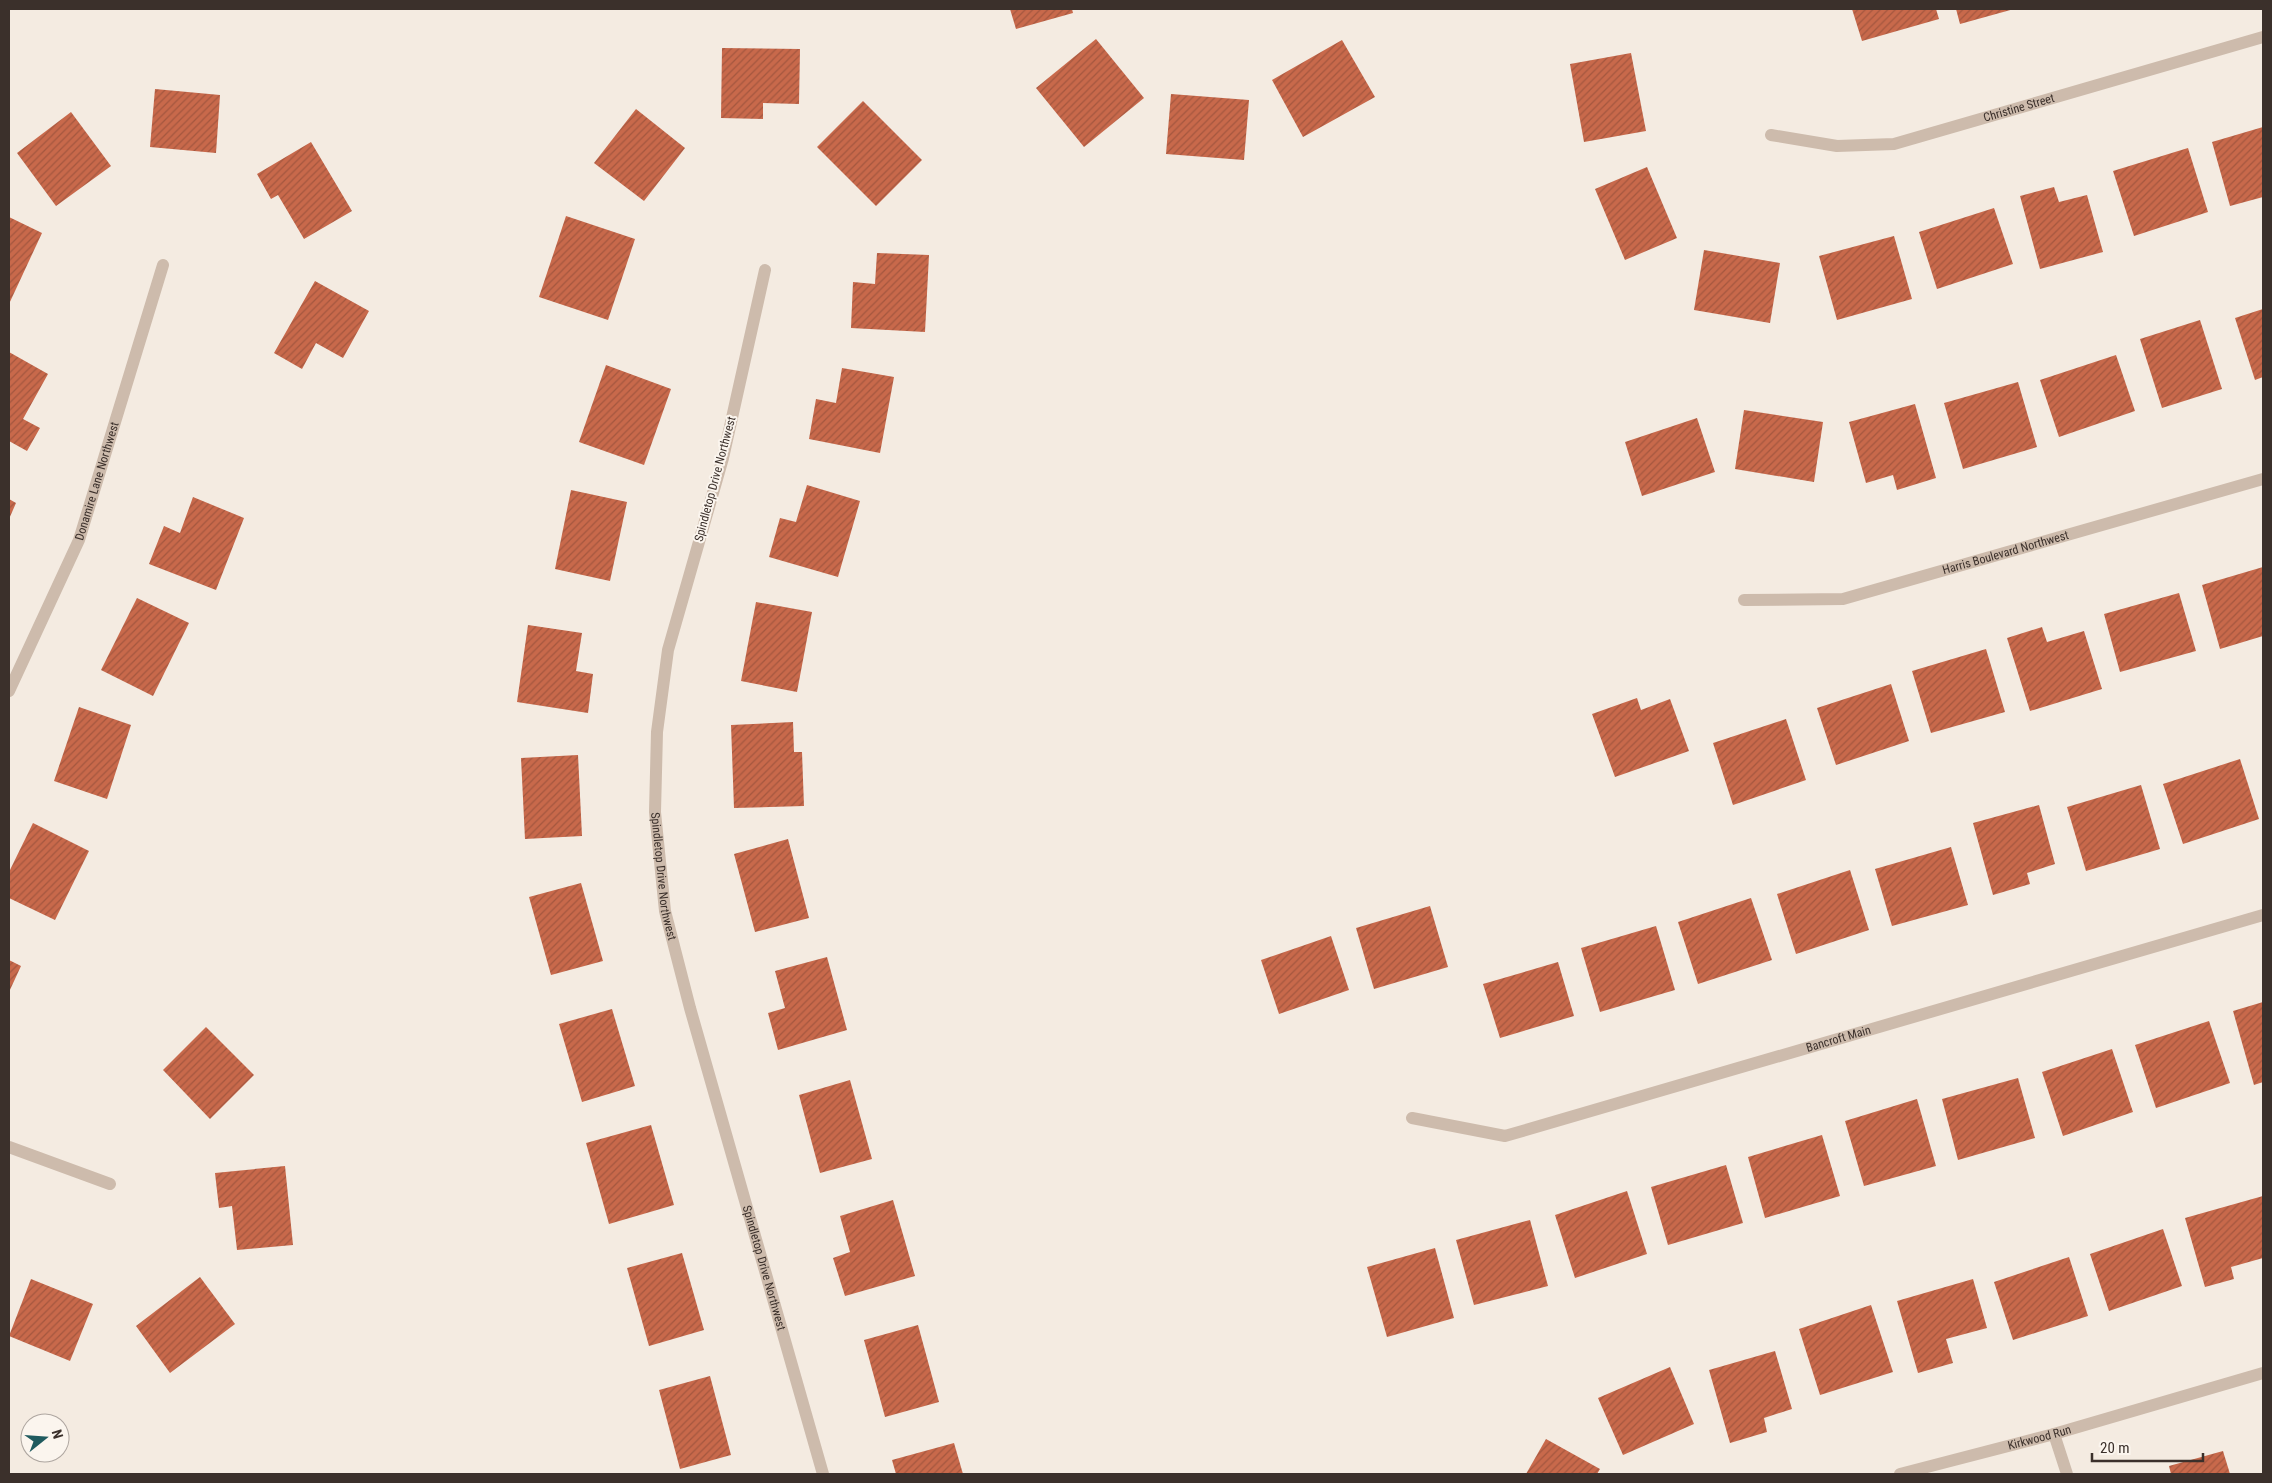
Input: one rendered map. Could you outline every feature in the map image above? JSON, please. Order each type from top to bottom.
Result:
[{"type":"street","name":"Christine Street","points":[[1771,135],[1837,146],[1894,144],[2263,37]]},
{"type":"street","name":"Donamire Lane Northwest","points":[[9,691],[79,540],[163,265]]},
{"type":"street","name":"Spindletop Drive Northwest","points":[[765,270],[723,458],[668,650],[657,732],[655,812],[665,911],[687,998],[823,1474]]},
{"type":"street","name":"Harris Boulevard Northwest","points":[[1744,600],[1844,599],[2263,478]]},
{"type":"street","name":"Bancroft Main","points":[[1412,1118],[1505,1136],[2263,915]]},
{"type":"street","points":[[9,1147],[110,1184]]},
{"type":"street","name":"Kirkwood Run","points":[[1900,1474],[2054,1434],[2263,1373]]},
{"type":"street","points":[[2054,1434],[2067,1474]]},
{"type":"building","points":[[1010,9],[1072,9],[1073,13],[1016,29]]},
{"type":"building","points":[[1852,9],[1936,9],[1939,19],[1862,41]]},
{"type":"building","points":[[1956,9],[2014,9],[1960,24]]},
{"type":"building","points":[[1096,39],[1144,98],[1084,147],[1036,88]]},
{"type":"building","points":[[1342,40],[1375,97],[1303,137],[1272,80]]},
{"type":"building","points":[[722,48],[800,49],[799,104],[763,103],[763,119],[721,118]]},
{"type":"building","points":[[1631,53],[1646,131],[1584,142],[1570,64]]},
{"type":"building","points":[[155,89],[220,95],[216,153],[150,147]]},
{"type":"building","points":[[1171,94],[1249,100],[1244,160],[1166,154]]},
{"type":"building","points":[[863,101],[922,160],[876,206],[817,147]]},
{"type":"building","points":[[636,109],[685,148],[644,201],[594,163]]},
{"type":"building","points":[[71,112],[111,166],[56,206],[17,153]]},
{"type":"building","points":[[2263,127],[2263,197],[2230,206],[2212,142]]},
{"type":"building","points":[[311,142],[352,211],[304,239],[278,195],[271,199],[257,174]]},
{"type":"building","points":[[2188,148],[2208,212],[2134,236],[2113,171]]},
{"type":"building","points":[[1647,167],[1677,238],[1625,260],[1595,189]]},
{"type":"building","points":[[2054,187],[2059,202],[2087,195],[2103,252],[2040,269],[2020,196]]},
{"type":"building","points":[[1994,208],[2013,264],[1937,289],[1919,232]]},
{"type":"building","points":[[566,216],[635,239],[608,320],[539,297]]},
{"type":"building","points":[[9,217],[42,233],[9,304]]},
{"type":"building","points":[[1894,236],[1912,299],[1837,320],[1819,256]]},
{"type":"building","points":[[1704,250],[1780,263],[1770,323],[1694,310]]},
{"type":"building","points":[[877,253],[929,255],[925,332],[851,328],[853,282],[875,284]]},
{"type":"building","points":[[315,281],[369,311],[343,358],[316,343],[302,369],[274,353]]},
{"type":"building","points":[[2263,309],[2263,377],[2255,380],[2235,318]]},
{"type":"building","points":[[2200,320],[2222,389],[2162,408],[2140,339]]},
{"type":"building","points":[[9,352],[48,374],[23,419],[40,428],[27,451],[9,441]]},
{"type":"building","points":[[2116,355],[2135,411],[2059,437],[2040,380]]},
{"type":"building","points":[[606,365],[671,389],[644,465],[579,442]]},
{"type":"building","points":[[842,368],[894,377],[880,453],[809,439],[816,399],[836,403]]},
{"type":"building","points":[[2018,382],[2037,447],[1963,469],[1944,403]]},
{"type":"building","points":[[1915,404],[1936,478],[1897,490],[1893,475],[1866,483],[1849,422]]},
{"type":"building","points":[[1744,410],[1823,422],[1814,482],[1735,469]]},
{"type":"building","points":[[1697,418],[1715,472],[1642,496],[1625,442]]},
{"type":"building","points":[[807,485],[860,501],[838,577],[769,557],[780,518],[796,522]]},
{"type":"building","points":[[571,490],[627,502],[610,581],[555,569]]},
{"type":"building","points":[[193,497],[244,518],[216,590],[149,564],[164,526],[180,533]]},
{"type":"building","points":[[9,499],[16,503],[9,519]]},
{"type":"building","points":[[2263,567],[2263,636],[2220,649],[2202,585]]},
{"type":"building","points":[[2179,593],[2196,651],[2120,672],[2104,614]]},
{"type":"building","points":[[137,598],[189,623],[153,696],[101,670]]},
{"type":"building","points":[[756,602],[812,612],[797,692],[741,681]]},
{"type":"building","points":[[528,625],[582,633],[576,671],[593,674],[588,713],[517,702]]},
{"type":"building","points":[[2042,627],[2047,642],[2084,631],[2102,689],[2030,711],[2007,638]]},
{"type":"building","points":[[1986,649],[2005,712],[1931,733],[1912,671]]},
{"type":"building","points":[[1891,684],[1909,741],[1836,765],[1817,708]]},
{"type":"building","points":[[1637,698],[1641,710],[1670,699],[1689,751],[1615,777],[1592,714]]},
{"type":"building","points":[[79,707],[131,725],[107,799],[54,781]]},
{"type":"building","points":[[1786,719],[1806,780],[1733,805],[1713,743]]},
{"type":"building","points":[[793,722],[794,752],[802,752],[804,806],[734,808],[731,725]]},
{"type":"building","points":[[578,755],[582,836],[525,839],[521,758]]},
{"type":"building","points":[[2240,759],[2259,819],[2183,844],[2163,784]]},
{"type":"building","points":[[2141,785],[2160,849],[2086,871],[2067,807]]},
{"type":"building","points":[[2039,805],[2055,864],[2027,873],[2030,884],[1993,895],[1973,823]]},
{"type":"building","points":[[33,823],[89,851],[55,920],[9,898],[9,872]]},
{"type":"building","points":[[788,839],[809,918],[755,932],[734,854]]},
{"type":"building","points":[[1951,847],[1968,905],[1892,926],[1875,869]]},
{"type":"building","points":[[1850,870],[1869,930],[1796,954],[1777,894]]},
{"type":"building","points":[[581,883],[603,961],[551,975],[529,897]]},
{"type":"building","points":[[1751,898],[1772,960],[1698,984],[1678,922]]},
{"type":"building","points":[[1430,906],[1448,967],[1374,989],[1356,928]]},
{"type":"building","points":[[1656,926],[1675,990],[1600,1012],[1581,948]]},
{"type":"building","points":[[1331,936],[1349,990],[1279,1014],[1261,960]]},
{"type":"building","points":[[827,957],[847,1030],[778,1050],[768,1013],[785,1008],[775,971]]},
{"type":"building","points":[[9,960],[21,966],[9,992]]},
{"type":"building","points":[[1558,962],[1574,1016],[1500,1038],[1483,984]]},
{"type":"building","points":[[2263,1002],[2263,1082],[2254,1085],[2233,1011]]},
{"type":"building","points":[[612,1009],[635,1086],[582,1102],[559,1024]]},
{"type":"building","points":[[2209,1021],[2230,1083],[2156,1108],[2135,1045]]},
{"type":"building","points":[[206,1027],[254,1075],[210,1119],[163,1070]]},
{"type":"building","points":[[2112,1049],[2133,1112],[2063,1136],[2042,1072]]},
{"type":"building","points":[[2018,1078],[2035,1138],[1958,1160],[1942,1099]]},
{"type":"building","points":[[850,1080],[872,1159],[820,1173],[799,1095]]},
{"type":"building","points":[[1917,1099],[1936,1166],[1864,1186],[1845,1121]]},
{"type":"building","points":[[651,1125],[674,1205],[609,1224],[586,1143]]},
{"type":"building","points":[[1822,1135],[1840,1196],[1765,1218],[1748,1157]]},
{"type":"building","points":[[1726,1165],[1743,1223],[1668,1245],[1651,1187]]},
{"type":"building","points":[[285,1166],[293,1245],[237,1250],[232,1206],[219,1208],[215,1173]]},
{"type":"building","points":[[1627,1191],[1647,1254],[1575,1278],[1555,1215]]},
{"type":"building","points":[[2263,1196],[2263,1258],[2231,1267],[2234,1279],[2205,1287],[2185,1218]]},
{"type":"building","points":[[893,1200],[915,1276],[845,1296],[833,1258],[850,1252],[840,1216]]},
{"type":"building","points":[[1530,1220],[1548,1286],[1474,1305],[1456,1240]]},
{"type":"building","points":[[2163,1229],[2182,1286],[2109,1311],[2090,1254]]},
{"type":"building","points":[[1435,1248],[1454,1318],[1387,1337],[1367,1267]]},
{"type":"building","points":[[682,1253],[704,1330],[649,1346],[627,1268]]},
{"type":"building","points":[[2069,1257],[2088,1316],[2013,1340],[1994,1282]]},
{"type":"building","points":[[200,1277],[235,1324],[170,1373],[136,1326]]},
{"type":"building","points":[[31,1279],[93,1304],[70,1361],[9,1336]]},
{"type":"building","points":[[1973,1279],[1987,1328],[1946,1339],[1953,1363],[1918,1373],[1897,1301]]},
{"type":"building","points":[[1871,1305],[1893,1372],[1820,1395],[1799,1329]]},
{"type":"building","points":[[918,1325],[939,1402],[885,1417],[864,1340]]},
{"type":"building","points":[[1775,1351],[1792,1409],[1764,1418],[1767,1432],[1730,1443],[1709,1370]]},
{"type":"building","points":[[1670,1367],[1694,1424],[1623,1455],[1598,1398]]},
{"type":"building","points":[[710,1376],[731,1455],[680,1469],[659,1390]]},
{"type":"building","points":[[1546,1439],[1600,1469],[1597,1474],[1526,1474]]},
{"type":"building","points":[[954,1443],[963,1474],[896,1474],[892,1460]]},
{"type":"building","points":[[2223,1451],[2230,1474],[2171,1474],[2169,1466]]}]
